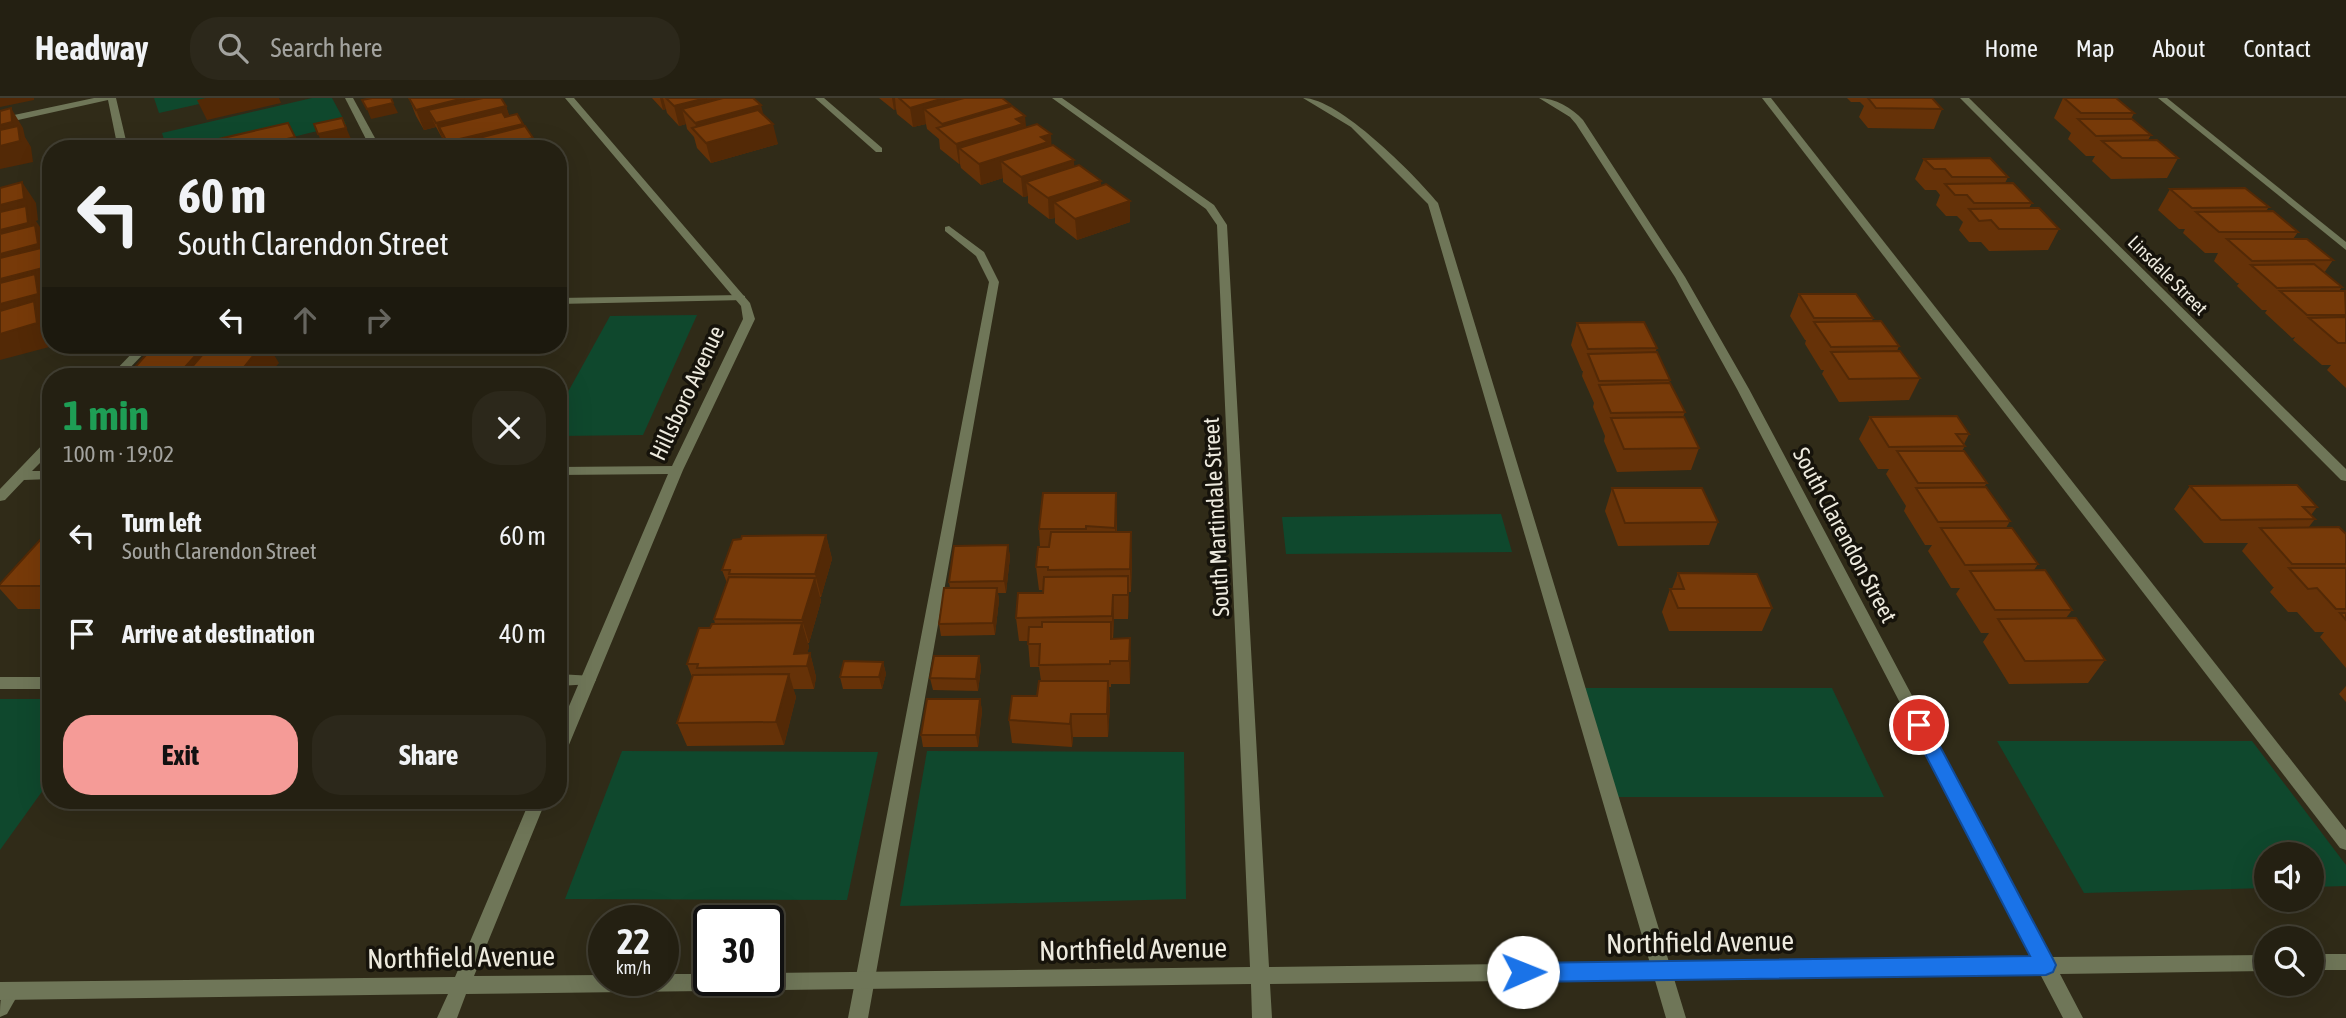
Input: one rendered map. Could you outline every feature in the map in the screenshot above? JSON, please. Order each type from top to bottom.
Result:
[{"type":"street","points":[[0,121],[106,98]]},
{"type":"street","points":[[111,98],[121,140]]},
{"type":"street","points":[[349,98],[371,140]]},
{"type":"street","points":[[569,98],[741,298]]},
{"type":"street","points":[[819,98],[879,150]]},
{"type":"street","name":"South Martindale Street","points":[[1056,98],[1210,207],[1218,215],[1222,225],[1262,1018]]},
{"type":"street","points":[[1307,98],[1354,125],[1433,203],[1676,1018]]},
{"type":"street","name":"South Clarendon Street","points":[[1543,98],[1580,122],[1680,277],[1743,389],[2073,1018]]},
{"type":"street","points":[[1766,98],[2346,843]]},
{"type":"street","name":"Linsdale Street","points":[[1964,98],[2346,477]]},
{"type":"street","points":[[2162,98],[2346,247]]},
{"type":"street","points":[[858,1018],[994,282],[980,254],[949,229]]},
{"type":"street","points":[[567,301],[741,298]]},
{"type":"street","name":"Hillsboro Avenue","points":[[567,730],[676,470],[749,319],[746,305],[741,298]]},
{"type":"street","points":[[124,368],[137,354]]},
{"type":"street","points":[[0,498],[42,453]]},
{"type":"street","points":[[567,471],[676,470]]},
{"type":"street","points":[[21,475],[42,475]]},
{"type":"street","points":[[567,680],[588,680]]},
{"type":"street","points":[[0,683],[42,683]]},
{"type":"street","points":[[447,1018],[534,809]]},
{"type":"street","points":[[2324,962],[2346,962]]},
{"type":"street","name":"Northfield Avenue","points":[[6,991],[2254,963]]},
{"type":"street","points":[[0,1008],[6,991]]},
{"type":"green space","points":[[154,98],[226,98],[159,113]]},
{"type":"green space","points":[[312,98],[332,98],[346,124],[281,140],[164,140],[162,133]]},
{"type":"green space","points":[[697,315],[643,435],[567,436],[567,394],[610,316]]},
{"type":"green space","points":[[1501,514],[1512,552],[1286,554],[1282,517]]},
{"type":"green space","points":[[1585,688],[1832,688],[1884,797],[1617,797]]},
{"type":"green space","points":[[0,699],[42,699],[42,792],[0,850]]},
{"type":"green space","points":[[1997,741],[2252,741],[2346,865],[2346,886],[2324,887],[2324,842],[2254,842],[2254,888],[2084,893]]},
{"type":"green space","points":[[622,751],[878,752],[847,900],[565,899]]},
{"type":"green space","points":[[927,751],[1184,752],[1186,899],[900,906]]},
{"type":"building","points":[[391,98],[393,103],[367,109],[362,100]]},
{"type":"building","points":[[409,98],[464,98],[416,110]]},
{"type":"building","points":[[483,98],[501,98],[506,106],[436,123],[428,110]]},
{"type":"building","points":[[666,98],[706,98],[674,106]]},
{"type":"building","points":[[723,98],[753,98],[761,105],[695,123],[682,109]]},
{"type":"building","points":[[899,98],[944,98],[910,108]]},
{"type":"building","points":[[964,98],[1002,98],[1010,104],[942,124],[924,109]]},
{"type":"building","points":[[1868,98],[1932,98],[1942,109],[1876,108]]},
{"type":"building","points":[[2064,98],[2116,98],[2134,113],[2081,113]]},
{"type":"building","points":[[1012,106],[1025,116],[1016,119],[1023,124],[956,144],[937,128]]},
{"type":"building","points":[[11,108],[12,122],[0,125],[0,111]]},
{"type":"building","points":[[758,110],[773,124],[706,143],[692,128]]},
{"type":"building","points":[[502,112],[505,117],[517,114],[523,124],[455,140],[446,140],[439,127]]},
{"type":"building","points":[[342,118],[346,128],[318,134],[314,124]]},
{"type":"building","points":[[2078,119],[2132,119],[2151,135],[2096,136]]},
{"type":"building","points":[[288,123],[295,137],[283,140],[214,140]]},
{"type":"building","points":[[1037,124],[1051,134],[1041,137],[1048,142],[979,164],[959,148]]},
{"type":"building","points":[[18,126],[20,141],[0,146],[0,130]]},
{"type":"building","points":[[525,126],[533,138],[524,140],[471,140]]},
{"type":"building","points":[[2157,140],[2178,158],[2122,158],[2102,141]]},
{"type":"building","points":[[1053,145],[1074,160],[1021,177],[1001,161]]},
{"type":"building","points":[[1990,158],[2008,177],[1952,177],[1945,169],[1934,169],[1924,159]]},
{"type":"building","points":[[1079,165],[1101,181],[1048,198],[1026,182]]},
{"type":"building","points":[[22,182],[24,199],[0,205],[0,188]]},
{"type":"building","points":[[2013,183],[2032,203],[1974,203],[1967,195],[1955,195],[1945,184]]},
{"type":"building","points":[[1106,184],[1130,201],[1075,219],[1054,202]]},
{"type":"building","points":[[2245,188],[2269,207],[2192,208],[2170,189]]},
{"type":"building","points":[[26,206],[28,223],[0,230],[0,212]]},
{"type":"building","points":[[2039,208],[2059,229],[1999,229],[1991,220],[1979,221],[1969,209]]},
{"type":"building","points":[[2273,211],[2298,232],[2219,232],[2196,212]]},
{"type":"building","points":[[35,225],[38,244],[0,254],[0,234]]},
{"type":"building","points":[[2227,239],[2307,239],[2333,260],[2252,261]]},
{"type":"building","points":[[41,248],[42,268],[0,279],[0,258]]},
{"type":"building","points":[[2314,264],[2342,287],[2277,288],[2251,265]]},
{"type":"building","points":[[35,274],[38,294],[0,304],[0,283]]},
{"type":"building","points":[[2280,291],[2345,291],[2346,315],[2307,315]]},
{"type":"building","points":[[1799,294],[1856,294],[1873,318],[1814,318]]},
{"type":"building","points":[[34,301],[37,323],[0,334],[0,311]]},
{"type":"building","points":[[2346,317],[2346,343],[2338,343],[2309,318]]},
{"type":"building","points":[[1881,321],[1899,346],[1831,347],[1814,322]]},
{"type":"building","points":[[1644,322],[1657,348],[1588,349],[1577,323]]},
{"type":"building","points":[[1900,351],[1920,378],[1849,379],[1831,352]]},
{"type":"building","points":[[1657,352],[1670,380],[1599,381],[1588,354]]},
{"type":"building","points":[[147,354],[197,354],[184,368],[134,368]]},
{"type":"building","points":[[203,354],[255,354],[243,368],[191,368]]},
{"type":"building","points":[[1670,383],[1685,412],[1611,413],[1599,385]]},
{"type":"building","points":[[1957,416],[1969,434],[1956,434],[1965,446],[1889,447],[1870,417]]},
{"type":"building","points":[[1684,417],[1699,448],[1624,449],[1611,418]]},
{"type":"building","points":[[1897,451],[1964,451],[1987,483],[1918,483]]},
{"type":"building","points":[[2297,485],[2317,507],[2303,507],[2315,519],[2221,520],[2190,486]]},
{"type":"building","points":[[1986,487],[2010,521],[1938,522],[1916,488]]},
{"type":"building","points":[[1612,488],[1702,488],[1718,522],[1625,523]]},
{"type":"building","points":[[1043,493],[1116,493],[1115,528],[1086,526],[1086,529],[1039,529]]},
{"type":"building","points":[[2339,527],[2346,534],[2346,564],[2292,564],[2260,528]]},
{"type":"building","points":[[1941,528],[2012,528],[2038,564],[1965,565]]},
{"type":"building","points":[[1051,532],[1131,532],[1130,569],[1048,570],[1048,567],[1036,567],[1038,547],[1049,547]]},
{"type":"building","points":[[826,535],[815,574],[729,574],[730,570],[722,570],[733,540],[741,539],[742,536]]},
{"type":"building","points":[[42,538],[42,586],[0,584]]},
{"type":"building","points":[[1008,545],[1004,581],[949,582],[954,546]]},
{"type":"building","points":[[2289,568],[2346,568],[2346,609],[2336,609],[2317,588],[2308,589]]},
{"type":"building","points":[[2045,570],[2072,610],[1995,610],[1970,571]]},
{"type":"building","points":[[1678,573],[1757,574],[1772,608],[1678,608],[1670,589],[1684,589]]},
{"type":"building","points":[[1128,576],[1128,595],[1113,595],[1112,616],[1016,618],[1018,593],[1043,593],[1044,577]]},
{"type":"building","points":[[729,577],[815,578],[802,620],[714,619]]},
{"type":"building","points":[[944,588],[997,588],[993,623],[939,624]]},
{"type":"building","points":[[2076,618],[2105,660],[2025,661],[1998,619]]},
{"type":"building","points":[[1042,622],[1111,622],[1111,639],[1130,638],[1129,661],[1110,661],[1110,664],[1039,665],[1040,644],[1028,644],[1029,627],[1042,627]]},
{"type":"building","points":[[802,623],[794,654],[810,653],[807,666],[697,668],[698,664],[687,664],[699,628],[710,628],[712,624]]},
{"type":"building","points":[[934,656],[979,656],[976,679],[930,678]]},
{"type":"building","points":[[844,661],[883,662],[879,677],[840,677]]},
{"type":"building","points":[[789,674],[776,722],[677,723],[693,675]]},
{"type":"building","points":[[1039,681],[1108,681],[1107,714],[1071,714],[1070,724],[1009,720],[1012,696],[1037,696]]},
{"type":"building","points":[[927,699],[980,699],[976,735],[921,735]]},
{"type":"route","points":[[1523,972],[2046,965],[1919,725]]}]
